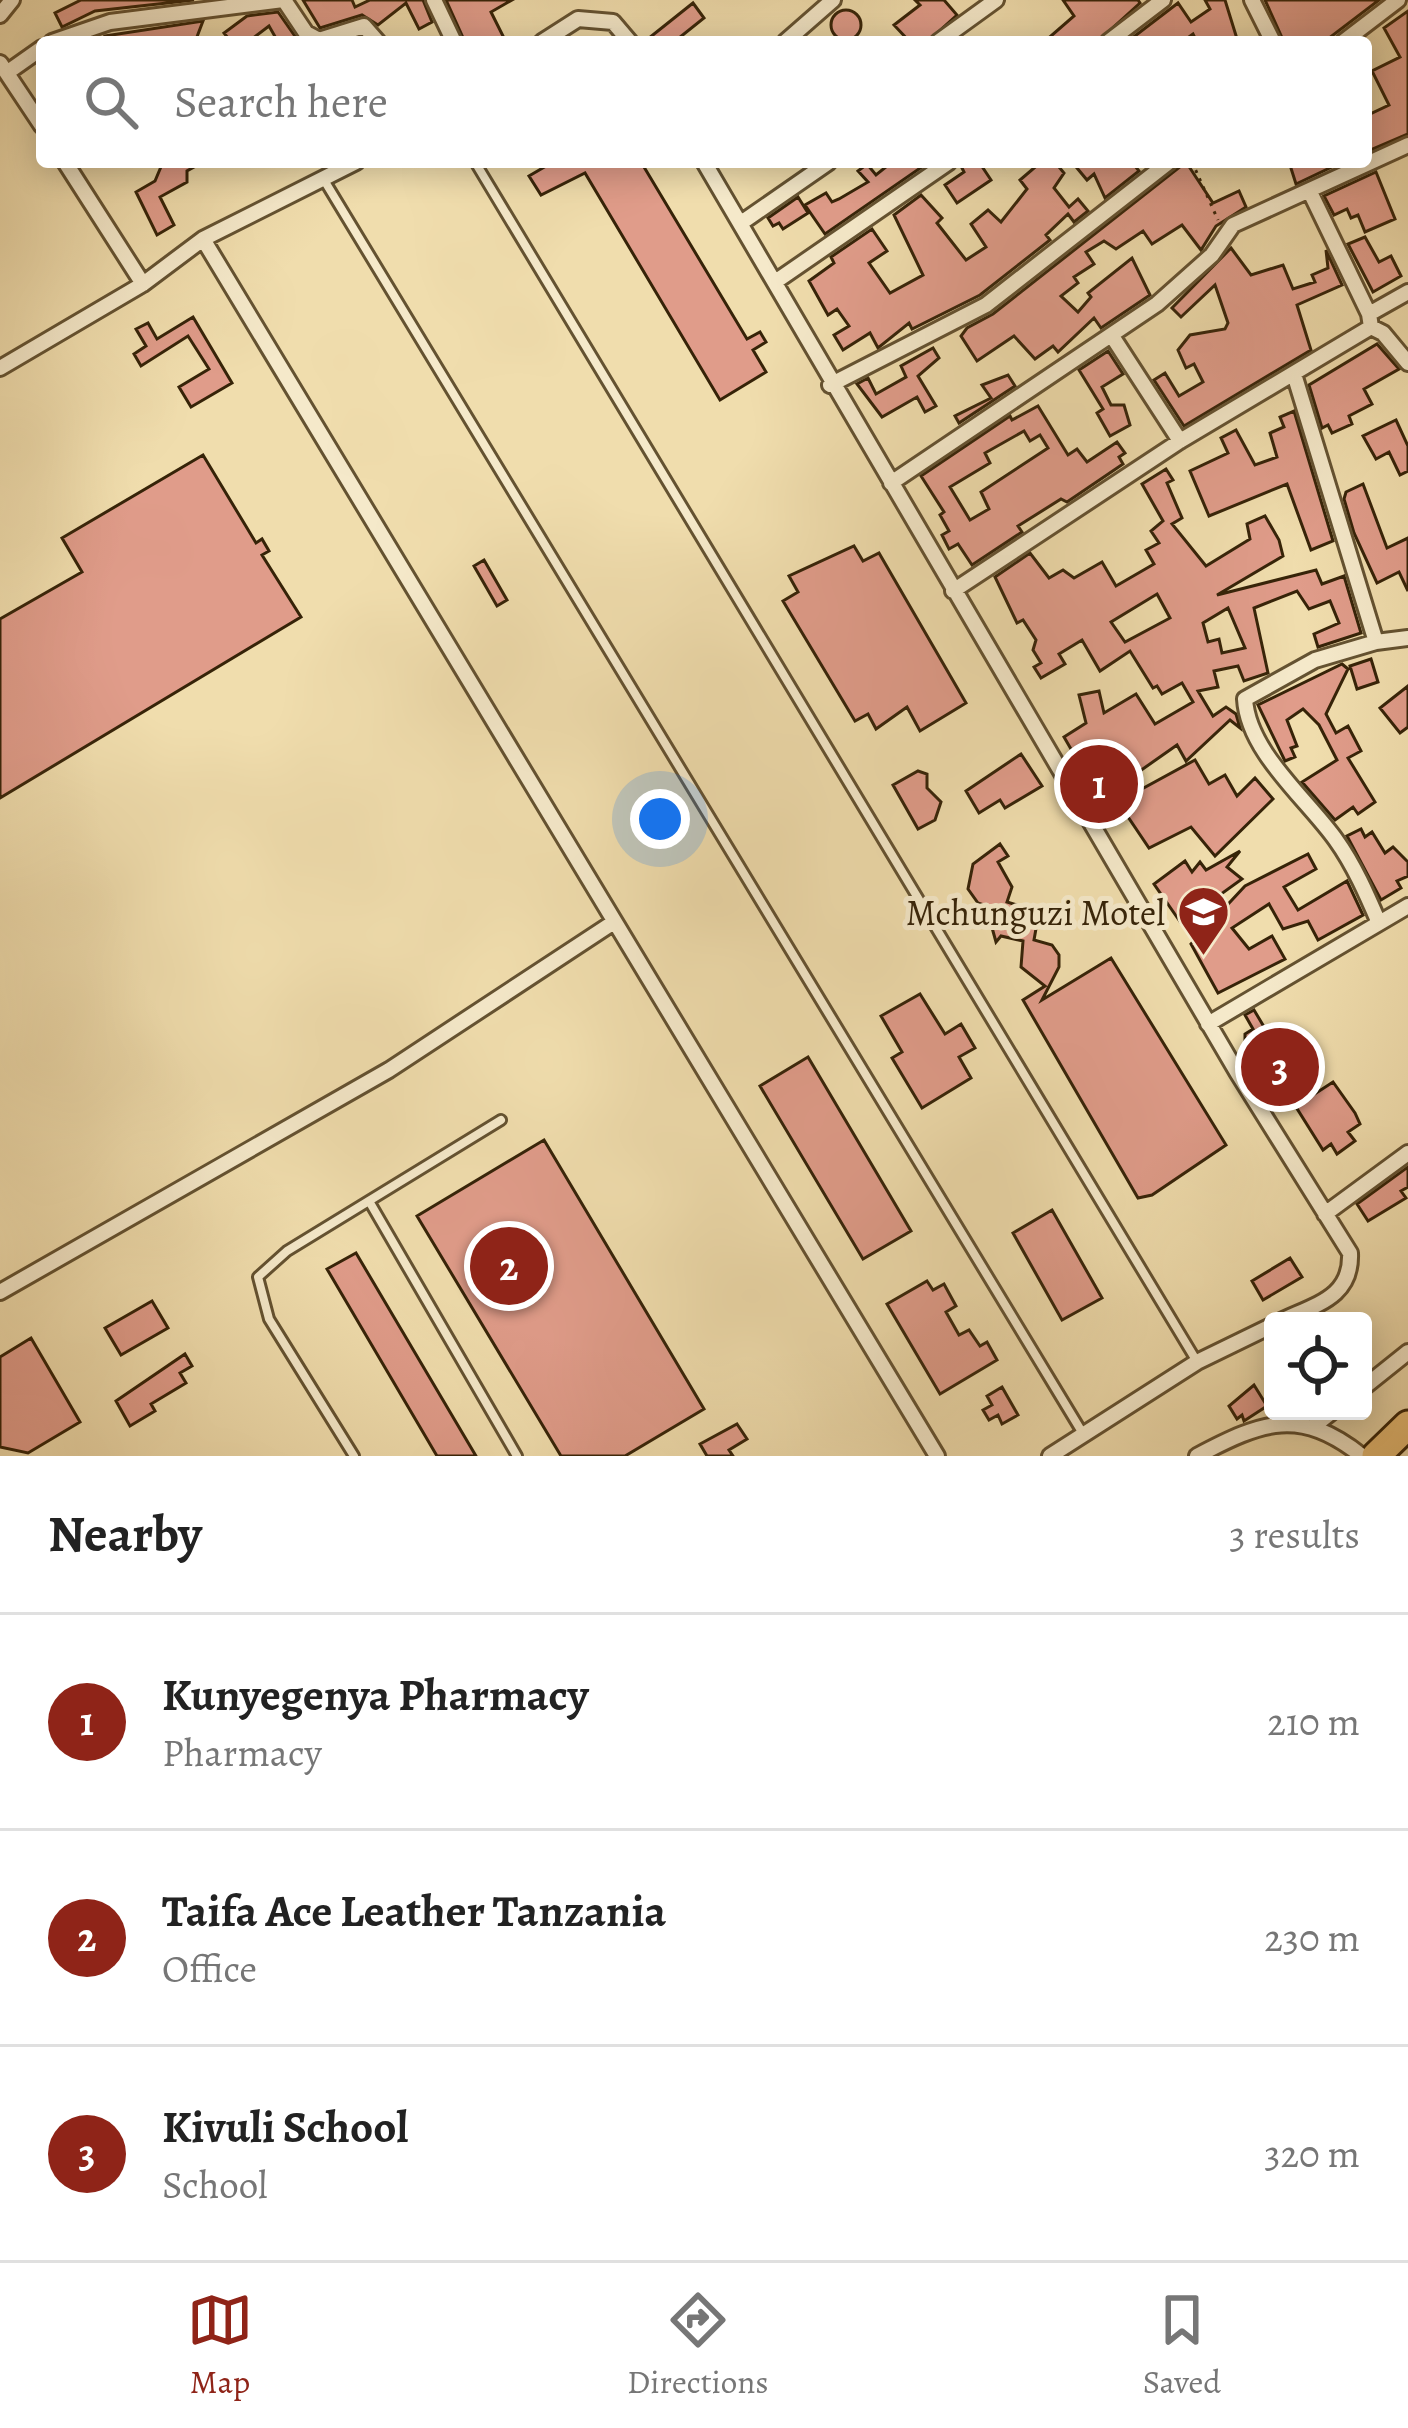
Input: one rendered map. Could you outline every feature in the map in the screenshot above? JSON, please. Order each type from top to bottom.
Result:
[{"type":"highway","points":[[1376,1456],[1408,1425]]},
{"type":"street","points":[[0,15],[12,0]]},
{"type":"street","points":[[69,36],[110,22],[215,5],[284,0],[312,36]]},
{"type":"street","points":[[434,0],[451,36]]},
{"type":"street","points":[[601,20],[602,0]]},
{"type":"street","points":[[792,36],[833,0]]},
{"type":"street","points":[[946,36],[996,0]]},
{"type":"street","points":[[1116,36],[1163,0]]},
{"type":"street","points":[[1252,0],[1270,36]]},
{"type":"street","points":[[1351,36],[1398,0]]},
{"type":"street","points":[[551,36],[578,19],[620,26],[626,36]]},
{"type":"street","points":[[332,36],[364,26],[373,36]]},
{"type":"street","points":[[36,51],[4,68],[36,117]]},
{"type":"street","points":[[1372,158],[1408,145]]},
{"type":"street","points":[[69,168],[143,284]]},
{"type":"street","points":[[0,368],[143,284],[203,239],[345,168]]},
{"type":"street","points":[[708,168],[830,385],[1208,1024],[1350,1253],[1351,1276],[1341,1292],[1300,1312]]},
{"type":"street","points":[[741,223],[820,168]]},
{"type":"street","points":[[775,282],[940,168]]},
{"type":"street","points":[[830,385],[986,305],[1161,168]]},
{"type":"street","points":[[891,483],[1157,304],[1227,238],[1233,226],[1253,213],[1311,194],[1340,169]]},
{"type":"street","points":[[1311,194],[1370,321],[1408,363]]},
{"type":"street","points":[[203,239],[937,1456]]},
{"type":"street","points":[[953,591],[1180,441],[1294,374],[1408,292]]},
{"type":"street","points":[[1112,336],[1180,441]]},
{"type":"street","points":[[1294,374],[1376,642]]},
{"type":"street","points":[[1379,923],[1338,842],[1270,759],[1245,699],[1315,660],[1408,638]]},
{"type":"street","points":[[1208,1024],[1408,906]]},
{"type":"street","points":[[0,1292],[389,1070],[614,922]]},
{"type":"street","points":[[1325,1214],[1408,1153]]},
{"type":"street","points":[[1050,1456],[1197,1362],[1264,1329]]},
{"type":"street","points":[[1372,1381],[1408,1352]]},
{"type":"street","points":[[1314,1426],[1322,1420]]},
{"type":"street","points":[[1197,1456],[1258,1429],[1301,1421],[1362,1456]]},
{"type":"lane","points":[[479,168],[1197,1362]]},
{"type":"lane","points":[[324,180],[1082,1432]]},
{"type":"lane","points":[[354,1456],[269,1319],[258,1277],[287,1251],[501,1120]]},
{"type":"lane","points":[[369,1201],[517,1456]]},
{"type":"path","points":[[1195,168],[1227,238]]},
{"type":"building","points":[[81,0],[194,0],[95,11],[62,27],[55,13]]},
{"type":"building","points":[[303,0],[352,0],[355,7],[370,0],[423,0],[432,22],[419,29],[406,3],[378,25],[362,15],[320,28]]},
{"type":"building","points":[[446,0],[512,0],[491,12],[503,36],[462,36]]},
{"type":"building","points":[[915,0],[944,0],[957,15],[934,36],[904,36],[894,25],[920,5]]},
{"type":"building","points":[[1063,0],[1140,3],[1104,36],[1051,36],[1074,16]]},
{"type":"building","points":[[1205,0],[1225,0],[1236,36],[1135,36],[1178,3],[1191,22],[1210,9]]},
{"type":"building","points":[[1265,0],[1379,0],[1332,36],[1281,36]]},
{"type":"building","points":[[693,3],[704,18],[682,36],[652,36]]},
{"type":"building","points":[[840,11],[852,11],[860,19],[857,36],[835,36],[832,31],[832,19]]},
{"type":"building","points":[[1408,11],[1408,134],[1372,149],[1372,113],[1389,105],[1372,71],[1400,57],[1384,28]]},
{"type":"building","points":[[278,12],[295,36],[275,36],[269,26],[256,36],[226,36],[224,33],[247,16]]},
{"type":"building","points":[[203,21],[197,36],[105,36]]},
{"type":"building","points":[[160,168],[192,168],[187,171],[187,182],[160,197],[174,225],[157,235],[136,192],[155,181]]},
{"type":"building","points":[[543,168],[645,168],[747,339],[760,332],[766,342],[753,350],[766,372],[720,400],[585,173],[541,195],[529,176]]},
{"type":"building","points":[[862,168],[870,168],[876,175],[885,168],[920,168],[825,234],[805,205],[826,193],[832,202],[868,182],[858,171]]},
{"type":"building","points":[[962,168],[983,168],[991,180],[957,203],[945,185],[964,172]]},
{"type":"building","points":[[1034,168],[1060,168],[1064,173],[1054,188],[1069,207],[1078,199],[1088,211],[1074,222],[1068,214],[1046,235],[1050,240],[980,295],[912,329],[909,323],[878,348],[870,333],[843,350],[834,335],[849,326],[837,309],[828,315],[809,281],[834,263],[831,257],[872,229],[887,251],[869,263],[890,293],[923,275],[894,215],[921,195],[942,218],[937,223],[966,260],[986,247],[971,224],[988,210],[1001,222],[1027,189],[1020,180]]},
{"type":"building","points":[[1077,168],[1139,171],[1105,198],[1094,174],[1087,180]]},
{"type":"building","points":[[1178,168],[1190,168],[1213,203],[1239,191],[1246,207],[1216,226],[1201,250],[1182,225],[1152,244],[1143,231],[1116,249],[1104,241],[1086,252],[1094,264],[1074,277],[1078,283],[1061,296],[1078,312],[1091,297],[1088,293],[1132,258],[1150,295],[1101,328],[1094,318],[1058,352],[1053,346],[1035,359],[1014,336],[977,361],[961,336]]},
{"type":"building","points":[[1291,168],[1330,168],[1296,184]]},
{"type":"building","points":[[1376,172],[1395,219],[1365,232],[1358,215],[1351,218],[1347,209],[1334,215],[1324,196]]},
{"type":"building","points":[[798,197],[808,213],[783,229],[779,223],[773,226],[768,218]]},
{"type":"building","points":[[1365,237],[1379,262],[1391,256],[1401,276],[1373,292],[1348,244]]},
{"type":"building","points":[[1231,248],[1251,275],[1283,265],[1293,289],[1315,282],[1312,275],[1328,268],[1326,250],[1342,285],[1297,305],[1311,350],[1184,426],[1154,380],[1165,373],[1179,396],[1203,382],[1194,364],[1186,368],[1178,350],[1190,335],[1225,329],[1228,323],[1215,285],[1181,317],[1172,308]]},
{"type":"building","points":[[193,317],[232,383],[191,407],[179,387],[209,369],[188,336],[141,366],[134,354],[146,346],[136,329],[148,323],[157,339]]},
{"type":"building","points":[[1377,344],[1399,369],[1364,389],[1372,404],[1349,416],[1352,424],[1332,433],[1328,425],[1322,428],[1309,385]]},
{"type":"building","points":[[933,348],[939,358],[918,376],[936,406],[925,412],[917,397],[882,417],[857,384],[868,378],[876,394],[906,377],[901,366]]},
{"type":"building","points":[[1108,351],[1123,374],[1102,387],[1111,405],[1124,405],[1130,425],[1110,436],[1097,413],[1103,409],[1079,370]]},
{"type":"building","points":[[1008,375],[1015,386],[959,423],[955,416],[991,398],[982,385]]},
{"type":"building","points":[[1038,406],[1068,455],[1077,449],[1087,462],[1117,442],[1125,453],[1119,457],[1123,464],[1067,502],[1061,499],[1018,526],[1022,532],[972,565],[958,544],[949,549],[942,535],[949,531],[940,515],[944,512],[921,476],[1010,416],[1012,420]],"holes":[[[1024,431],[1030,441],[1040,435],[1048,448],[981,492],[989,509],[970,520],[950,487],[990,463],[985,453]]]},
{"type":"building","points":[[1294,411],[1333,541],[1311,550],[1287,484],[1209,516],[1190,471],[1228,453],[1221,438],[1236,430],[1255,465],[1277,457],[1270,433],[1284,427],[1280,417]]},
{"type":"building","points":[[1396,420],[1408,446],[1408,471],[1400,475],[1389,452],[1376,459],[1363,436]]},
{"type":"building","points":[[203,455],[256,543],[262,539],[269,551],[262,555],[301,617],[0,798],[0,619],[82,572],[62,538]]},
{"type":"building","points":[[1166,469],[1182,518],[1172,524],[1206,566],[1250,539],[1247,524],[1265,516],[1283,556],[1217,595],[1316,570],[1322,584],[1344,576],[1361,633],[1318,647],[1314,634],[1339,623],[1330,601],[1309,609],[1297,591],[1254,608],[1268,673],[1244,681],[1238,666],[1214,671],[1218,687],[1198,691],[1213,716],[1226,707],[1236,714],[1240,728],[1230,720],[1186,761],[1177,745],[1100,799],[1064,737],[1086,723],[1079,695],[1099,691],[1104,713],[1136,694],[1155,724],[1193,702],[1182,683],[1162,694],[1157,686],[1153,688],[1130,651],[1100,671],[1082,640],[1059,654],[1065,664],[1041,678],[1034,667],[1041,663],[1033,650],[1036,640],[1023,620],[1017,623],[995,577],[1030,553],[1049,578],[1063,570],[1074,578],[1102,562],[1116,586],[1154,564],[1146,550],[1159,543],[1151,531],[1163,521],[1142,484]],"holes":[[[1157,594],[1170,618],[1125,642],[1111,622]],[[1228,608],[1245,648],[1222,653],[1219,639],[1208,642],[1203,623]]]},
{"type":"building","points":[[1363,484],[1387,548],[1408,538],[1408,591],[1399,572],[1377,583],[1354,533],[1344,499],[1346,492]]},
{"type":"building","points":[[854,546],[863,561],[879,553],[966,703],[920,731],[907,707],[876,729],[868,714],[855,721],[783,601],[798,592],[789,576]]},
{"type":"building","points":[[484,560],[507,600],[497,606],[474,566]]},
{"type":"building","points":[[1371,659],[1378,682],[1357,689],[1350,666]]},
{"type":"building","points":[[1342,664],[1348,669],[1326,714],[1336,733],[1348,726],[1361,751],[1348,758],[1375,802],[1358,814],[1353,807],[1335,820],[1302,782],[1337,760],[1319,725],[1303,709],[1287,720],[1297,746],[1291,748],[1295,757],[1285,761],[1258,705]]},
{"type":"building","points":[[1408,686],[1408,727],[1400,733],[1380,708]]},
{"type":"building","points":[[1021,754],[1042,786],[1005,808],[1000,800],[979,813],[966,791]]},
{"type":"building","points":[[1195,760],[1209,784],[1225,775],[1237,796],[1255,778],[1273,799],[1215,856],[1191,827],[1149,848],[1118,802]]},
{"type":"building","points":[[918,771],[927,774],[927,788],[941,802],[935,820],[918,829],[893,785]]},
{"type":"building","points":[[1361,829],[1365,837],[1372,832],[1385,853],[1393,847],[1408,862],[1408,876],[1397,881],[1401,888],[1381,900],[1347,836]]},
{"type":"building","points":[[1000,844],[1008,856],[998,862],[1012,887],[1007,902],[1030,909],[1042,925],[1037,923],[1034,940],[1052,945],[1059,955],[1059,967],[1042,1000],[1111,958],[1226,1145],[1152,1195],[1138,1198],[1023,1000],[1045,986],[1021,967],[1023,941],[1001,936],[996,942],[991,924],[1026,920],[978,903],[968,889],[973,864]]},
{"type":"building","points":[[1240,851],[1227,867],[1242,879],[1181,923],[1154,884],[1185,861],[1192,872],[1200,862],[1206,870]]},
{"type":"building","points":[[1308,854],[1316,869],[1284,887],[1298,910],[1347,881],[1363,915],[1318,940],[1308,921],[1283,929],[1269,904],[1232,928],[1249,949],[1272,936],[1285,959],[1218,993],[1191,944],[1245,886]]},
{"type":"building","points":[[920,994],[945,1034],[961,1024],[975,1048],[959,1057],[971,1078],[922,1108],[892,1058],[902,1052],[881,1016]]},
{"type":"building","points":[[1254,1010],[1307,1099],[1333,1082],[1355,1113],[1360,1124],[1348,1132],[1355,1141],[1337,1154],[1331,1144],[1323,1150],[1274,1072],[1264,1077],[1257,1068],[1245,1043],[1245,1034],[1253,1029],[1245,1015]]},
{"type":"building","points":[[808,1057],[911,1231],[863,1259],[760,1086]]},
{"type":"building","points":[[544,1140],[704,1409],[625,1456],[561,1456],[417,1216]]},
{"type":"building","points":[[1408,1167],[1408,1187],[1401,1191],[1406,1198],[1368,1221],[1357,1204]]},
{"type":"building","points":[[1052,1210],[1102,1298],[1062,1320],[1013,1233]]},
{"type":"building","points":[[356,1253],[476,1456],[437,1456],[327,1269]]},
{"type":"building","points":[[1290,1258],[1302,1277],[1263,1300],[1252,1281]]},
{"type":"building","points":[[927,1281],[933,1290],[944,1284],[956,1306],[946,1312],[959,1335],[969,1330],[980,1346],[987,1342],[997,1360],[940,1394],[887,1304]]},
{"type":"building","points":[[152,1301],[168,1328],[121,1355],[105,1328]]},
{"type":"building","points":[[31,1338],[80,1422],[28,1453],[0,1447],[0,1357]]},
{"type":"building","points":[[185,1354],[192,1366],[180,1373],[186,1383],[151,1404],[155,1411],[130,1426],[116,1401]]},
{"type":"building","points":[[1254,1385],[1264,1401],[1264,1408],[1244,1421],[1229,1406]]},
{"type":"building","points":[[1002,1387],[1018,1415],[1002,1424],[998,1415],[989,1420],[983,1410],[992,1405],[987,1396]]},
{"type":"building","points":[[737,1424],[747,1439],[729,1450],[733,1456],[707,1456],[700,1444]]},
{"type":"place","name":"Kunyegenya Pharmacy","points":[[1099,784]]},
{"type":"place","name":"Mchunguzi Motel","points":[[1204,958]]},
{"type":"place","name":"Kivuli School","points":[[1280,1067]]},
{"type":"place","name":"Taifa Ace Leather Tanzania","points":[[509,1266]]}]
